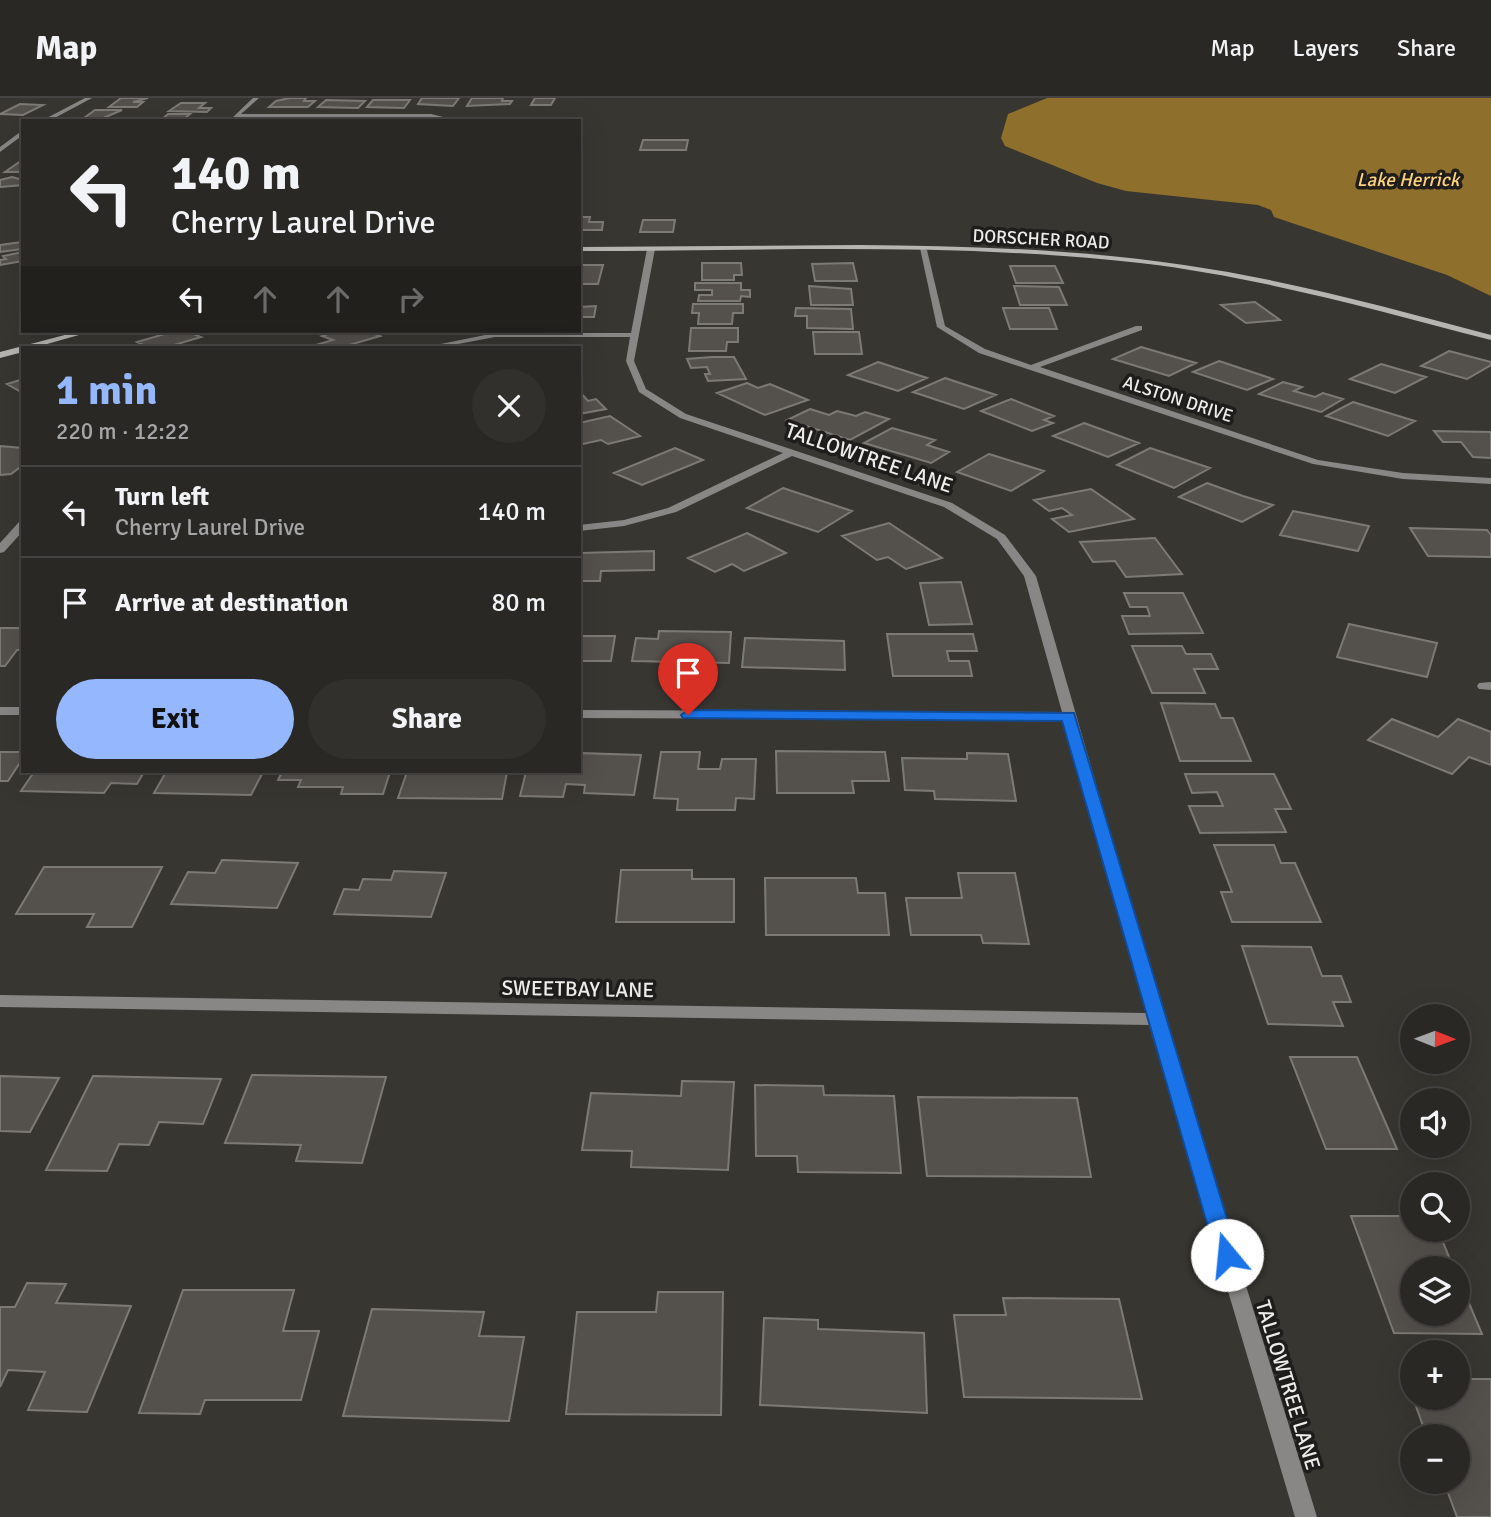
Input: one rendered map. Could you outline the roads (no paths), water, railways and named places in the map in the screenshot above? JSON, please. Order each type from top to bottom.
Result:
[{"type":"street","points":[[48,119],[89,98]]},
{"type":"street","points":[[233,118],[256,98]]},
{"type":"street","points":[[233,118],[444,119]]},
{"type":"street","points":[[0,150],[21,134]]},
{"type":"street","name":"DORSCHER ROAD","points":[[581,249],[1047,253],[1205,270],[1343,297],[1491,338]]},
{"type":"street","name":"TALLOWTREE LANE","points":[[651,249],[630,361],[642,390],[682,416],[948,505],[1001,537],[1030,576],[1156,1020],[1306,1517]]},
{"type":"street","name":"ALSTON DRIVE","points":[[923,250],[941,327],[982,351],[1316,462],[1420,480],[1491,481]]},
{"type":"street","points":[[1033,367],[1139,328]]},
{"type":"street","points":[[31,346],[81,333]]},
{"type":"street","points":[[436,346],[495,335],[636,335]]},
{"type":"street","points":[[0,355],[21,349]]},
{"type":"street","points":[[581,528],[624,523],[672,510],[789,454]]},
{"type":"street","points":[[0,550],[21,526]]},
{"type":"street","points":[[0,711],[21,711]]},
{"type":"street","points":[[581,714],[1069,716]]},
{"type":"street","name":"SWEETBAY LANE","points":[[0,1001],[1156,1020]]},
{"type":"water","name":"Lake Herrick","points":[[1047,98],[1491,98],[1491,296],[1447,275],[1274,217],[1271,210],[1258,205],[1126,191],[1097,183],[1005,146],[1001,138],[1008,114]]}]
